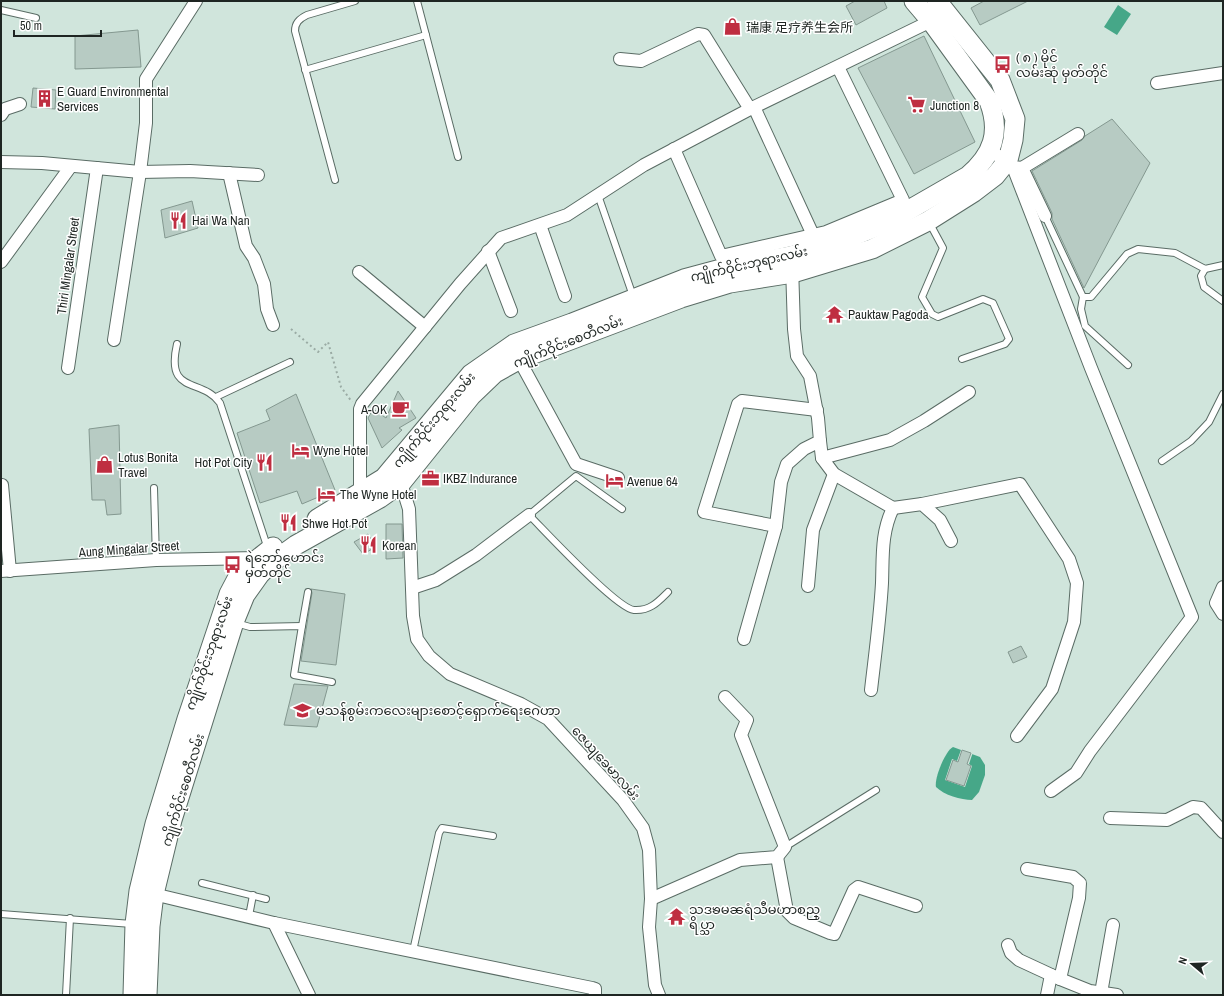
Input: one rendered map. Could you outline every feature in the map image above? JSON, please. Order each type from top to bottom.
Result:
[{"type":"main road","name":"ကျိုက်ဝိုင်းဘုရားလမ်း","points":[[643,302],[684,279],[725,268],[792,264],[841,241],[888,222],[968,176],[980,166],[990,152],[994,134],[994,115],[989,101],[931,21],[914,1]]},
{"type":"main road","points":[[792,264],[872,249],[928,221],[1014,165],[1016,119],[1000,80],[937,1]]},
{"type":"main road","name":"ကျိုက်ဝိုင်းစေတီလမ်း","points":[[219,646],[234,622],[245,595],[260,574],[266,557],[296,545],[380,498],[396,477],[483,383],[495,374],[515,352],[574,331],[643,302]]},
{"type":"main road","name":"ကျိုက်ဝိုင်းဘုရားလမ်း","points":[[146,893],[155,824],[219,646],[229,594],[240,573],[266,557],[298,529],[360,494],[384,478],[396,477]]},
{"type":"main road","points":[[133,995],[146,893]]},
{"type":"main road","points":[[142,925],[147,995]]},
{"type":"street","points":[[114,340],[140,172],[146,123],[146,79],[196,1]]},
{"type":"street","points":[[360,494],[360,409],[425,327],[488,251],[501,238],[567,215],[644,165],[674,149],[752,108],[931,21]]},
{"type":"street","points":[[620,59],[641,61],[698,34],[704,35],[752,108],[813,235]]},
{"type":"street","points":[[674,149],[721,256],[826,232],[903,200],[838,66]]},
{"type":"street","points":[[1158,84],[1223,73]]},
{"type":"street","points":[[1,115],[5,109],[20,104]]},
{"type":"street","points":[[1014,165],[1078,134]]},
{"type":"street","points":[[990,152],[1014,165],[1045,216]]},
{"type":"street","points":[[1,162],[42,163],[140,172],[190,171],[258,174]]},
{"type":"street","points":[[1014,165],[1094,375],[1192,617],[1090,751],[1076,773],[1051,791]]},
{"type":"street","points":[[1,262],[71,166]]},
{"type":"street","name":"Thiri Mingalar Street","points":[[68,368],[96,168]]},
{"type":"street","points":[[229,173],[246,246],[254,258],[264,284],[267,309],[273,325]]},
{"type":"street","points":[[540,225],[565,296]]},
{"type":"street","points":[[488,251],[511,311]]},
{"type":"street","points":[[792,264],[794,329],[797,356],[810,376],[817,410],[822,458],[834,474],[893,508],[922,504],[1020,484],[1069,559],[1077,583],[1074,622],[1052,689],[1017,736]]},
{"type":"street","points":[[359,272],[425,327]]},
{"type":"street","points":[[515,352],[576,464],[618,478]]},
{"type":"street","points":[[822,458],[890,440],[924,421],[969,392]]},
{"type":"street","points":[[776,526],[704,512],[738,404],[742,401],[817,410]]},
{"type":"street","points":[[744,639],[776,526],[781,482],[787,464],[804,449],[820,441]]},
{"type":"street","points":[[808,586],[813,530],[834,474]]},
{"type":"street","name":"ဇေယျခေမာလမ်း","points":[[396,477],[409,509],[413,616],[417,639],[429,656],[450,674],[522,704],[548,719],[623,800],[643,828],[649,850],[651,900],[649,927],[655,985],[659,995]]},
{"type":"street","points":[[2,485],[6,571]]},
{"type":"street","points":[[922,504],[940,520],[951,541]]},
{"type":"street","points":[[871,690],[882,584],[883,545],[886,523],[893,508]]},
{"type":"street","points":[[412,588],[442,576],[476,555],[529,516]]},
{"type":"street","name":"Aung Mingalar Street","points":[[6,571],[156,560],[266,557]]},
{"type":"street","points":[[1223,587],[1216,603],[1223,614]]},
{"type":"street","points":[[651,900],[740,860],[777,857],[785,847],[742,735],[747,720],[725,697]]},
{"type":"street","points":[[1110,818],[1167,820],[1193,807],[1201,808],[1223,832]]},
{"type":"street","points":[[777,857],[787,911],[794,918],[830,933],[834,934],[854,890],[858,887],[916,906]]},
{"type":"street","points":[[1027,869],[1073,877],[1080,883],[1079,898],[1055,977],[1047,995]]},
{"type":"street","points":[[146,893],[274,923],[592,988],[595,989],[595,995]]},
{"type":"street","points":[[274,923],[309,995]]},
{"type":"street","points":[[1094,993],[1113,925]]},
{"type":"street","points":[[1008,945],[1011,953],[1019,960],[1055,977],[1094,993],[1117,995]]},
{"type":"lane","points":[[335,180],[295,31],[297,22],[307,15],[355,1]]},
{"type":"lane","points":[[417,1],[458,157]]},
{"type":"lane","points":[[1,10],[36,18]]},
{"type":"lane","points":[[305,70],[426,35]]},
{"type":"lane","points":[[598,195],[643,302]]},
{"type":"lane","points":[[1045,216],[1083,297],[1081,309],[1085,326],[1128,365]]},
{"type":"lane","points":[[928,221],[943,248],[922,296],[932,314],[938,317],[983,299],[993,303],[1009,339],[1005,344],[962,360]]},
{"type":"lane","points":[[1083,297],[1091,297],[1127,254],[1138,249],[1175,253],[1205,269],[1223,265]]},
{"type":"lane","points":[[1205,269],[1201,276],[1204,287],[1223,301]]},
{"type":"lane","points":[[177,344],[174,360],[175,369],[180,378],[194,387],[216,397],[220,403],[266,557]]},
{"type":"lane","points":[[216,397],[290,362]]},
{"type":"lane","points":[[1162,461],[1191,441],[1209,422],[1223,394]]},
{"type":"lane","points":[[622,509],[576,476],[529,516],[609,595],[634,610],[653,607],[668,592]]},
{"type":"lane","points":[[154,488],[156,560]]},
{"type":"lane","points":[[308,592],[294,675],[332,682]]},
{"type":"lane","points":[[234,622],[250,627],[302,626]]},
{"type":"lane","points":[[785,847],[876,790]]},
{"type":"lane","points":[[413,951],[439,833],[442,828],[493,836]]},
{"type":"lane","points":[[202,883],[266,899]]},
{"type":"lane","points":[[249,916],[253,896]]},
{"type":"lane","points":[[1,914],[70,918],[96,923],[142,925]]},
{"type":"lane","points":[[66,995],[70,918]]},
{"type":"path","points":[[291,329],[318,352],[328,342],[341,387],[349,399],[360,409]]},
{"type":"shaded area","points":[[1118,5],[1131,14],[1117,35],[1104,27]]},
{"type":"shaded area","points":[[953,747],[980,757],[985,765],[985,775],[979,792],[972,800],[953,796],[939,790],[936,787],[941,766],[947,754]]},
{"type":"pier","points":[[962,747],[973,752],[969,764],[972,766],[965,787],[945,780],[952,759],[957,761]]},
{"type":"building","points":[[855,1],[884,1],[887,8],[856,25],[846,6]]},
{"type":"building","points":[[984,1],[1028,1],[980,25],[971,8]]},
{"type":"building","points":[[138,30],[141,67],[75,69],[75,36]]},
{"type":"building","name":"Junction 8","points":[[924,36],[975,142],[914,174],[858,68]]},
{"type":"building","name":"E Guard Environmental Services","points":[[33,88],[56,90],[55,109],[31,107]]},
{"type":"building","points":[[1112,119],[1150,163],[1084,288],[1052,219],[1052,213],[1032,171],[1082,140],[1085,136]]},
{"type":"building","name":"Hai Wa Nan","points":[[192,201],[198,228],[165,238],[161,210]]},
{"type":"building","points":[[398,391],[416,418],[399,428],[402,430],[382,448],[368,418],[373,409],[386,418]]},
{"type":"building","points":[[296,394],[335,490],[302,504],[297,491],[260,503],[237,433],[270,420],[266,410]]},
{"type":"building","name":"Lotus Bonita Travel","points":[[119,425],[121,514],[107,515],[105,500],[92,500],[89,429]]},
{"type":"building","points":[[386,524],[402,524],[403,558],[386,559]]},
{"type":"building","points":[[368,534],[376,547],[363,554],[354,542]]},
{"type":"building","points":[[311,589],[345,594],[336,665],[301,661],[312,593]]},
{"type":"building","points":[[1021,646],[1027,657],[1013,663],[1008,652]]},
{"type":"building","points":[[294,684],[328,686],[317,727],[284,725]]},
{"type":"building","points":[[962,750],[971,753],[967,764],[971,766],[964,786],[946,780],[953,760],[958,762]]},
{"type":"place","name":"瑞康 足疗养生会所","points":[[733,27]]},
{"type":"place","name":"( ၈ ) မိုင် လမ်းဆုံ မှတ်တိုင်","points":[[1003,64]]},
{"type":"place","name":"E Guard Environmental Services","points":[[44,98]]},
{"type":"place","name":"Junction 8","points":[[917,105]]},
{"type":"place","name":"Hai Wa Nan","points":[[179,220]]},
{"type":"place","name":"Pauktaw Pagoda","points":[[835,314]]},
{"type":"place","name":"A-OK","points":[[400,409]]},
{"type":"place","name":"Wyne Hotel","points":[[300,450]]},
{"type":"place","name":"Hot Pot City","points":[[265,462]]},
{"type":"place","name":"Lotus Bonita Travel","points":[[105,464]]},
{"type":"place","name":"IKBZ Indurance","points":[[430,478]]},
{"type":"place","name":"Avenue 64","points":[[614,481]]},
{"type":"place","name":"The Wyne Hotel","points":[[327,494]]},
{"type":"place","name":"Shwe Hot Pot","points":[[289,523]]},
{"type":"place","name":"Korean","points":[[369,545]]},
{"type":"place","name":"ရဲဘော်ဟောင်း မှတ်တိုင်","points":[[232,564]]},
{"type":"place","name":"မသန်စွမ်းကလေးများစောင့်ရှောက်ရေးဂေဟာ","points":[[303,710]]},
{"type":"place","name":"သဒၶမၼရံသီမဟာစည္ ရိပ္သာ","points":[[676,916]]}]
